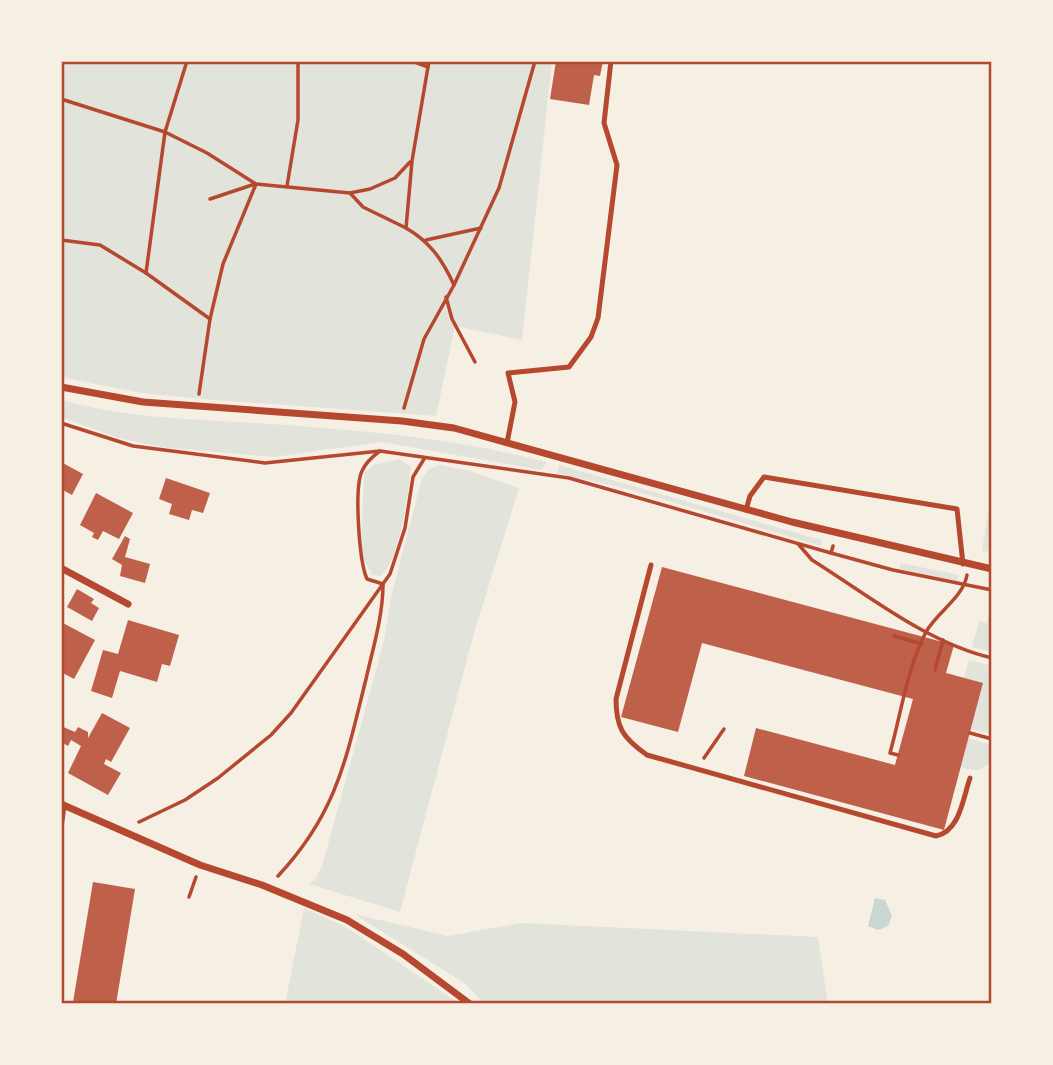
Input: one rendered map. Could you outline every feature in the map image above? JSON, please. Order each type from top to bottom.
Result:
[{"type":"street","points":[[61,387],[100,396],[198,407],[402,421],[454,428],[746,510],[992,569]]},
{"type":"street","points":[[62,569],[128,604]]},
{"type":"street","points":[[61,821],[62,804],[200,864],[347,919],[403,954],[470,1004]]},
{"type":"lane","points":[[508,443],[515,402],[508,373],[569,367],[591,337],[598,318],[617,165],[604,123],[611,61]]},
{"type":"lane","points":[[746,510],[750,496],[765,477],[957,509],[963,564]]},
{"type":"lane","points":[[651,565],[616,699],[616,722],[631,744],[647,755],[936,836],[947,834],[953,827],[970,778]]},
{"type":"path","points":[[146,273],[165,132],[187,61]]},
{"type":"path","points":[[287,186],[298,120],[298,61]]},
{"type":"path","points":[[406,228],[412,161],[429,64],[412,61]]},
{"type":"path","points":[[402,421],[417,360],[499,188],[535,61]]},
{"type":"path","points":[[61,99],[165,132],[207,153],[256,184]]},
{"type":"path","points":[[210,199],[256,184],[350,193],[370,189],[395,178],[412,161]]},
{"type":"path","points":[[198,407],[210,319],[223,264],[256,184]]},
{"type":"path","points":[[350,193],[363,207],[426,240],[443,261],[454,285]]},
{"type":"path","points":[[426,240],[481,228]]},
{"type":"path","points":[[61,240],[100,245],[146,273],[210,319]]},
{"type":"path","points":[[446,296],[452,319],[475,362]]},
{"type":"path","points":[[61,423],[133,446],[265,463],[380,451],[569,478],[831,553],[992,590]]},
{"type":"path","points":[[380,451],[360,473],[358,539],[360,559],[367,579],[383,584]]},
{"type":"path","points":[[122,831],[185,800],[218,778],[271,735],[291,713],[383,584],[397,555],[413,477],[424,459]]},
{"type":"path","points":[[831,553],[838,534]]},
{"type":"path","points":[[798,544],[812,559],[927,631],[964,652],[992,658]]},
{"type":"path","points":[[262,885],[274,880],[304,846],[330,802],[346,763],[376,638],[383,584]]},
{"type":"path","points":[[898,755],[890,753],[927,631],[965,585]]},
{"type":"path","points":[[894,636],[922,644]]},
{"type":"path","points":[[935,670],[943,640]]},
{"type":"path","points":[[699,765],[724,729]]},
{"type":"path","points":[[970,733],[992,739]]},
{"type":"path","points":[[189,897],[200,864]]},
{"type":"shaded area","points":[[61,61],[552,61],[522,340],[455,326],[436,416],[141,393],[61,377]]},
{"type":"shaded area","points":[[61,400],[109,411],[159,417],[403,436],[475,446],[547,462],[542,470],[382,442],[274,457],[161,447],[118,438],[61,417]]},
{"type":"shaded area","points":[[399,459],[411,467],[402,525],[388,567],[381,576],[372,575],[361,553],[364,473],[374,465]]},
{"type":"shaded area","points":[[440,465],[470,471],[519,488],[474,633],[400,912],[309,884],[316,878],[322,866],[383,645],[392,593],[422,478],[429,469]]},
{"type":"shaded area","points":[[559,465],[822,540],[821,546],[628,489],[557,473]]},
{"type":"shaded area","points":[[992,488],[992,552],[982,551]]},
{"type":"shaded area","points":[[901,563],[959,575],[957,581],[899,569]]},
{"type":"shaded area","points":[[989,614],[992,615],[992,652],[972,647],[979,621],[986,623]]},
{"type":"shaded area","points":[[969,660],[992,666],[989,686],[992,734],[971,729],[983,684],[964,678]]},
{"type":"shaded area","points":[[968,738],[992,745],[992,760],[981,769],[961,767]]},
{"type":"shaded area","points":[[875,898],[885,900],[892,916],[888,926],[878,930],[868,926]]},
{"type":"shaded area","points":[[304,908],[346,927],[460,1004],[285,1004]]},
{"type":"shaded area","points":[[354,914],[448,936],[521,923],[818,937],[828,1004],[484,1004],[466,984]]},
{"type":"building","points":[[556,61],[603,61],[600,76],[594,75],[589,105],[550,99]]},
{"type":"building","points":[[61,462],[83,474],[72,495],[61,489]]},
{"type":"building","points":[[166,478],[210,493],[203,513],[192,510],[189,520],[169,514],[172,504],[159,499]]},
{"type":"building","points":[[96,493],[133,513],[119,539],[103,531],[98,540],[92,537],[94,533],[80,525]]},
{"type":"building","points":[[125,536],[130,539],[125,557],[150,564],[145,583],[120,576],[122,565],[112,559]]},
{"type":"building","points":[[662,567],[954,645],[946,673],[983,683],[944,830],[744,776],[756,728],[895,765],[913,699],[702,643],[678,732],[621,717]]},
{"type":"building","points":[[77,589],[94,599],[91,603],[99,608],[92,621],[67,607]]},
{"type":"building","points":[[128,620],[179,635],[170,666],[162,664],[157,682],[120,671],[112,698],[91,691],[103,650],[118,654]]},
{"type":"building","points":[[61,622],[95,640],[74,679],[61,672]]},
{"type":"building","points":[[102,713],[130,728],[111,762],[106,759],[104,764],[121,773],[108,795],[68,773],[81,746],[71,740],[68,746],[61,742],[61,726],[75,732],[78,727],[88,732],[88,738]]},
{"type":"building","points":[[93,882],[135,889],[116,1004],[73,1002]]}]
